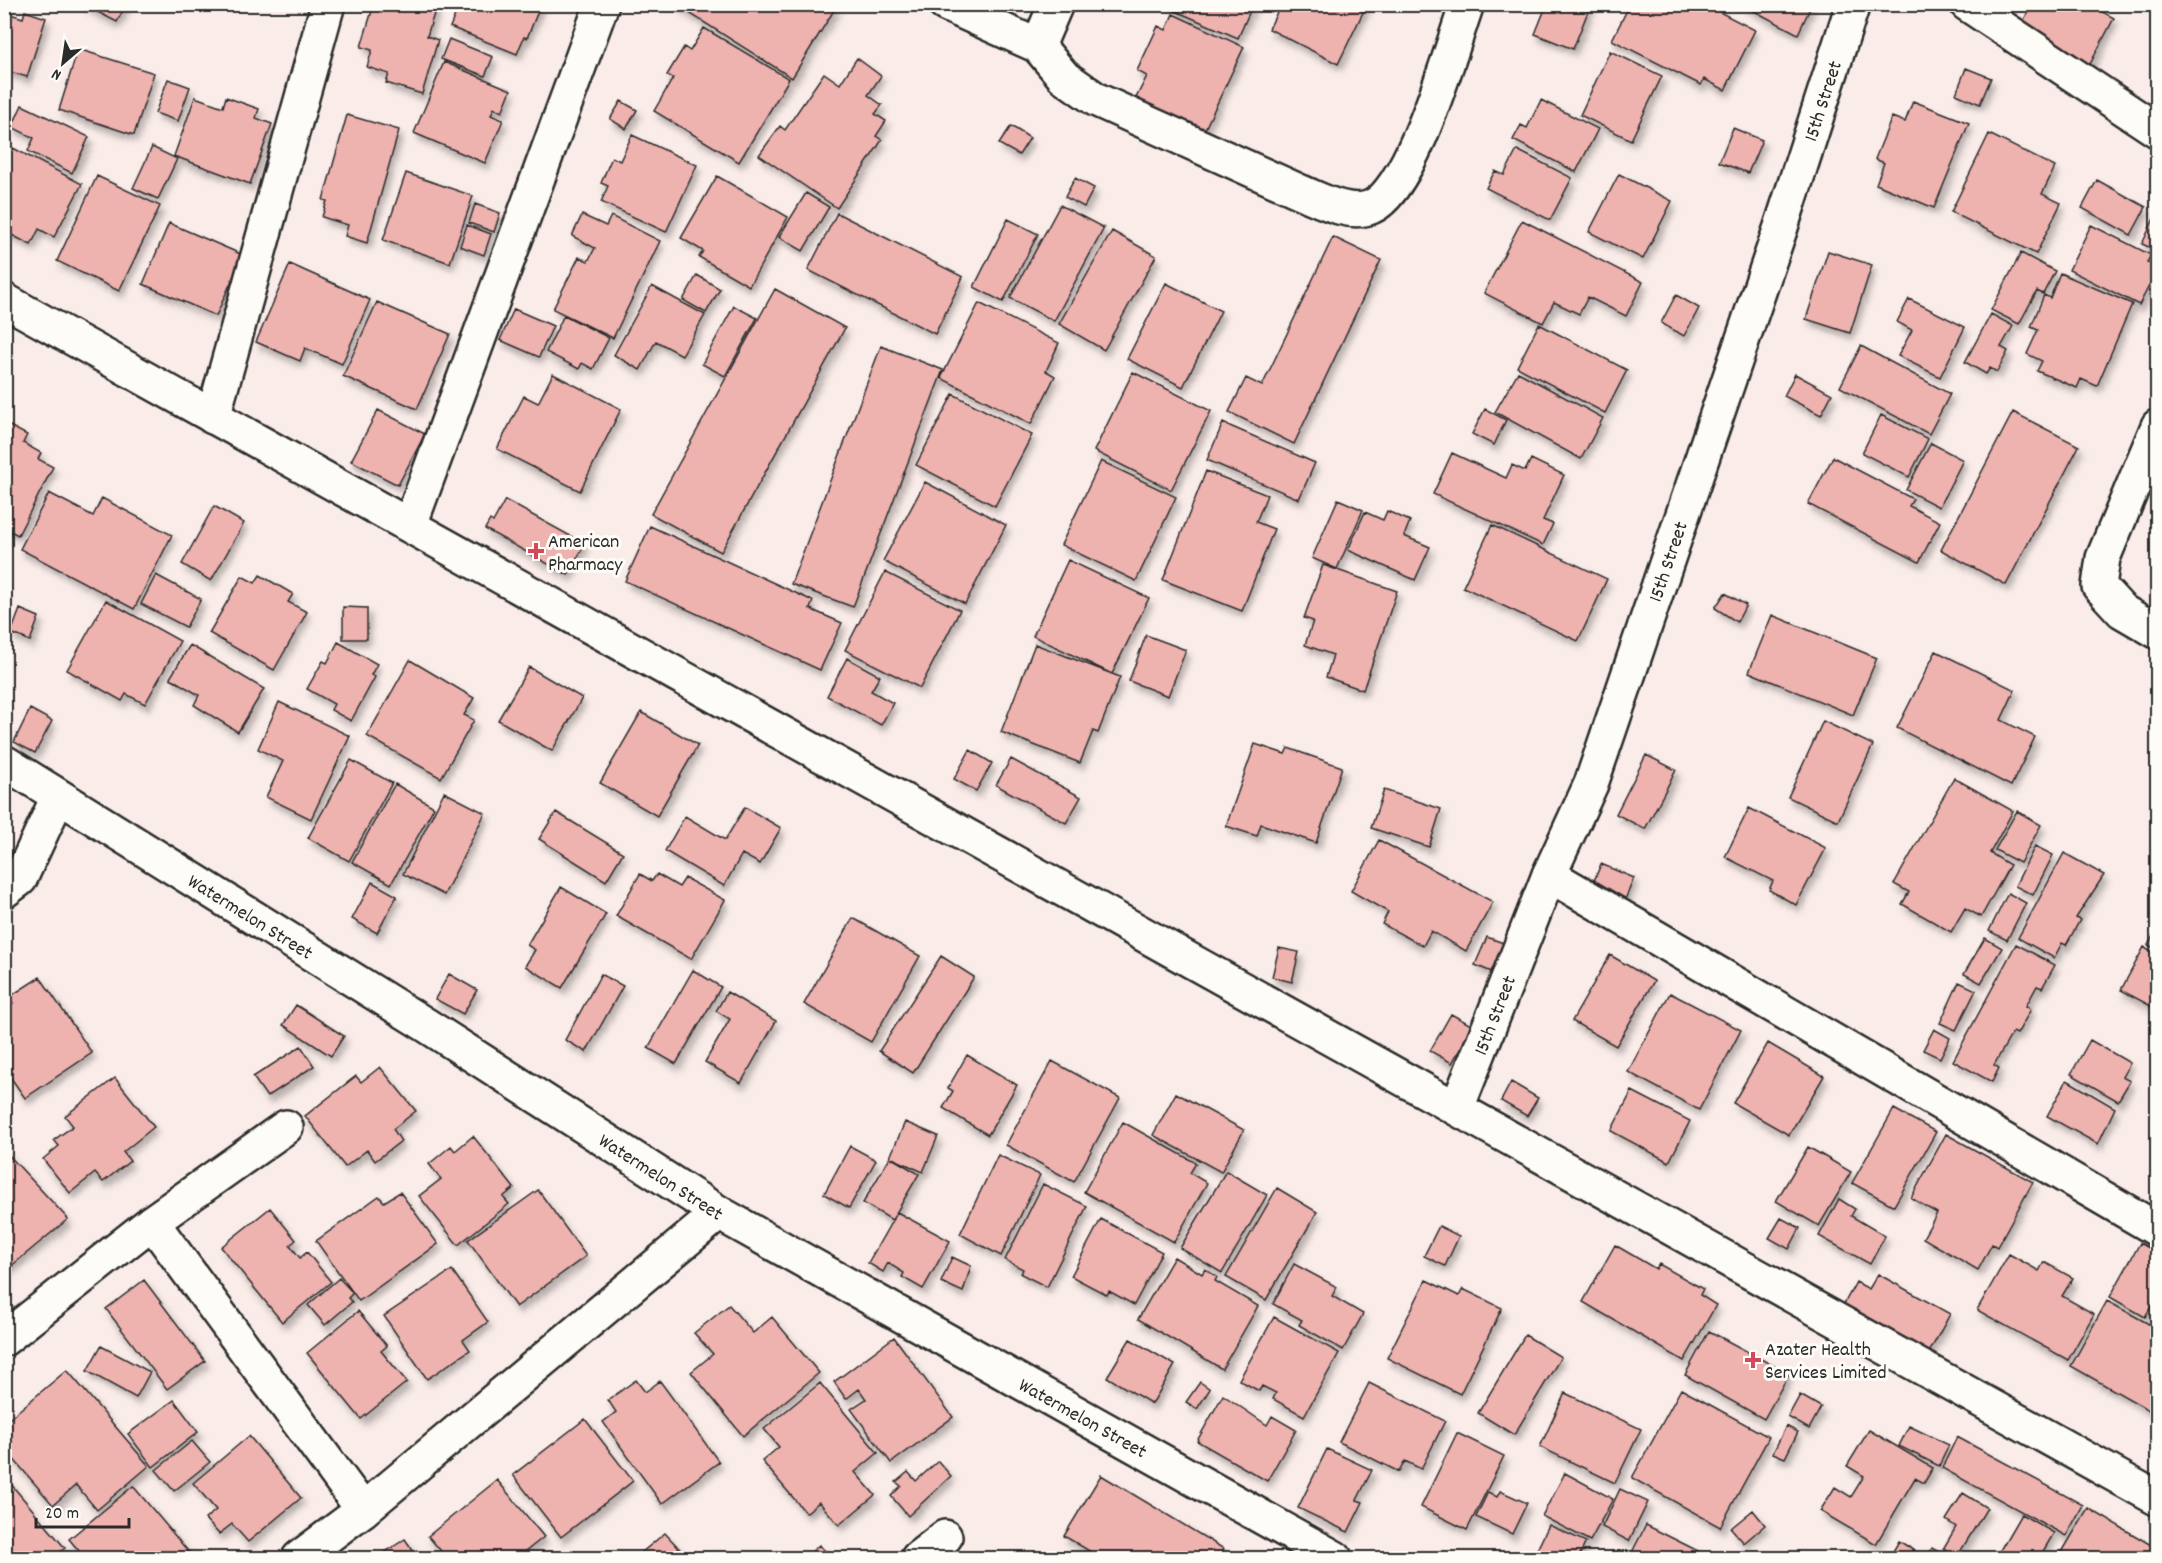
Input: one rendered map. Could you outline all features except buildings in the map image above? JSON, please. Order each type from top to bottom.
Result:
[{"type":"street","points":[[213,417],[328,4]]},
{"type":"street","points":[[410,525],[602,4]]},
{"type":"street","points":[[945,4],[1038,46],[1063,76],[1097,100],[1335,206],[1369,208],[1384,200],[1397,185],[1413,153],[1467,4]]},
{"type":"street","points":[[1038,46],[1056,4]]},
{"type":"street","name":"15th Street","points":[[1456,1108],[1549,875],[1591,784],[1781,227],[1853,4]]},
{"type":"street","points":[[1967,4],[2157,131]]},
{"type":"street","points":[[4,300],[2157,1499]]},
{"type":"street","points":[[2157,426],[2103,558],[2099,586],[2122,611],[2157,632]]},
{"type":"street","name":"Watermelon Street","points":[[4,762],[426,1025],[719,1213],[1335,1558]]},
{"type":"street","points":[[4,891],[20,879],[58,797]]},
{"type":"street","points":[[1549,875],[2157,1230]]},
{"type":"street","points":[[4,1339],[152,1222],[286,1127]]},
{"type":"street","points":[[299,1558],[363,1510],[719,1213]]},
{"type":"street","points":[[152,1222],[363,1510]]},
{"type":"street","points":[[918,1558],[945,1537]]},
{"type":"place","name":"American Pharmacy","points":[[536,551]]},
{"type":"place","name":"Azater Health Services Limited","points":[[1753,1360]]}]
